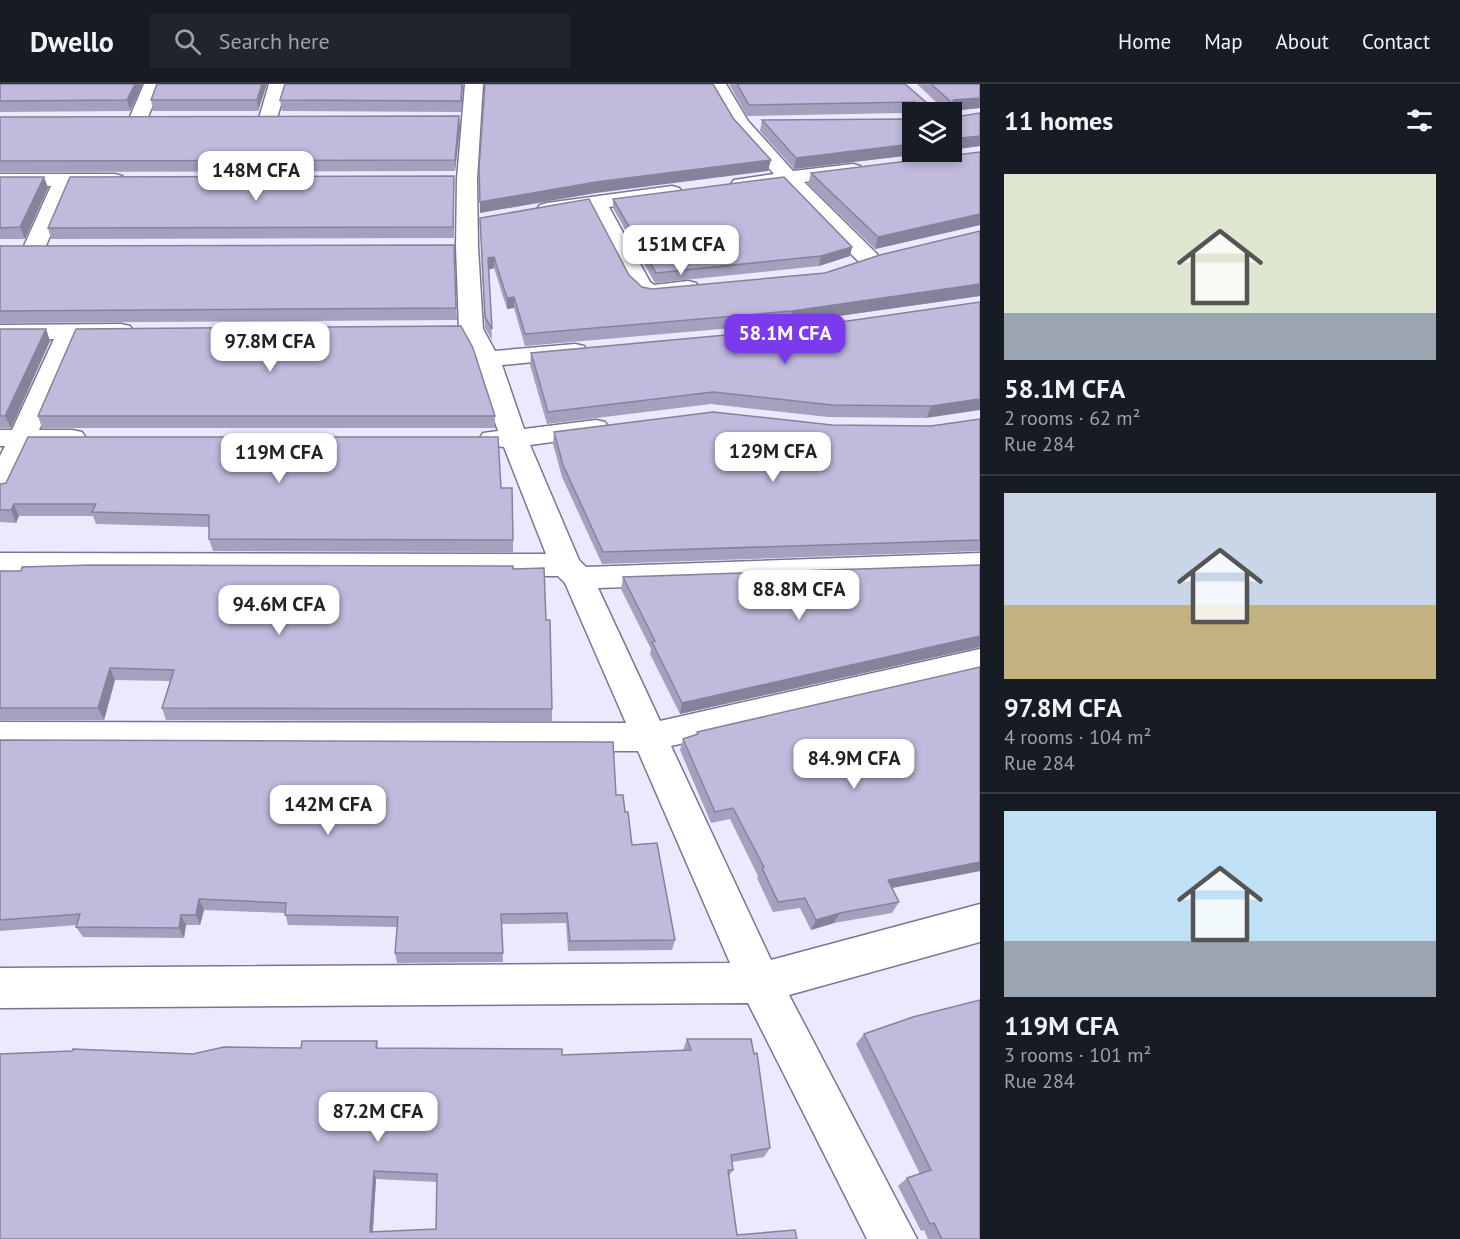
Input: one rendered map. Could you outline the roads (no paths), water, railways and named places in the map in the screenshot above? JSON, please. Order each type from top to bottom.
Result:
[{"type":"street","points":[[138,119],[153,84]]},
{"type":"street","points":[[278,84],[262,118],[290,118]]},
{"type":"street","points":[[474,84],[461,120],[455,179],[467,234],[459,329],[487,359],[514,439],[760,983],[893,1239]]},
{"type":"street","points":[[717,84],[740,124],[788,178],[870,259]]},
{"type":"street","points":[[115,120],[162,119]]},
{"type":"street","points":[[740,124],[763,124]]},
{"type":"street","points":[[720,186],[867,168]]},
{"type":"street","points":[[0,180],[135,180]]},
{"type":"street","points":[[34,248],[64,180]]},
{"type":"street","points":[[526,213],[596,201],[687,190]]},
{"type":"street","points":[[596,201],[641,286],[650,292],[708,286]]},
{"type":"street","points":[[11,248],[56,248]]},
{"type":"street","points":[[0,487],[11,438],[70,331]]},
{"type":"street","points":[[0,332],[142,331]]},
{"type":"street","points":[[487,359],[603,349]]},
{"type":"street","points":[[466,439],[514,439],[619,425]]},
{"type":"street","points":[[11,438],[95,438]]},
{"type":"street","points":[[0,564],[572,571],[980,564]]},
{"type":"street","points":[[0,736],[650,737],[980,662]]},
{"type":"street","points":[[0,988],[760,983],[980,923]]}]
